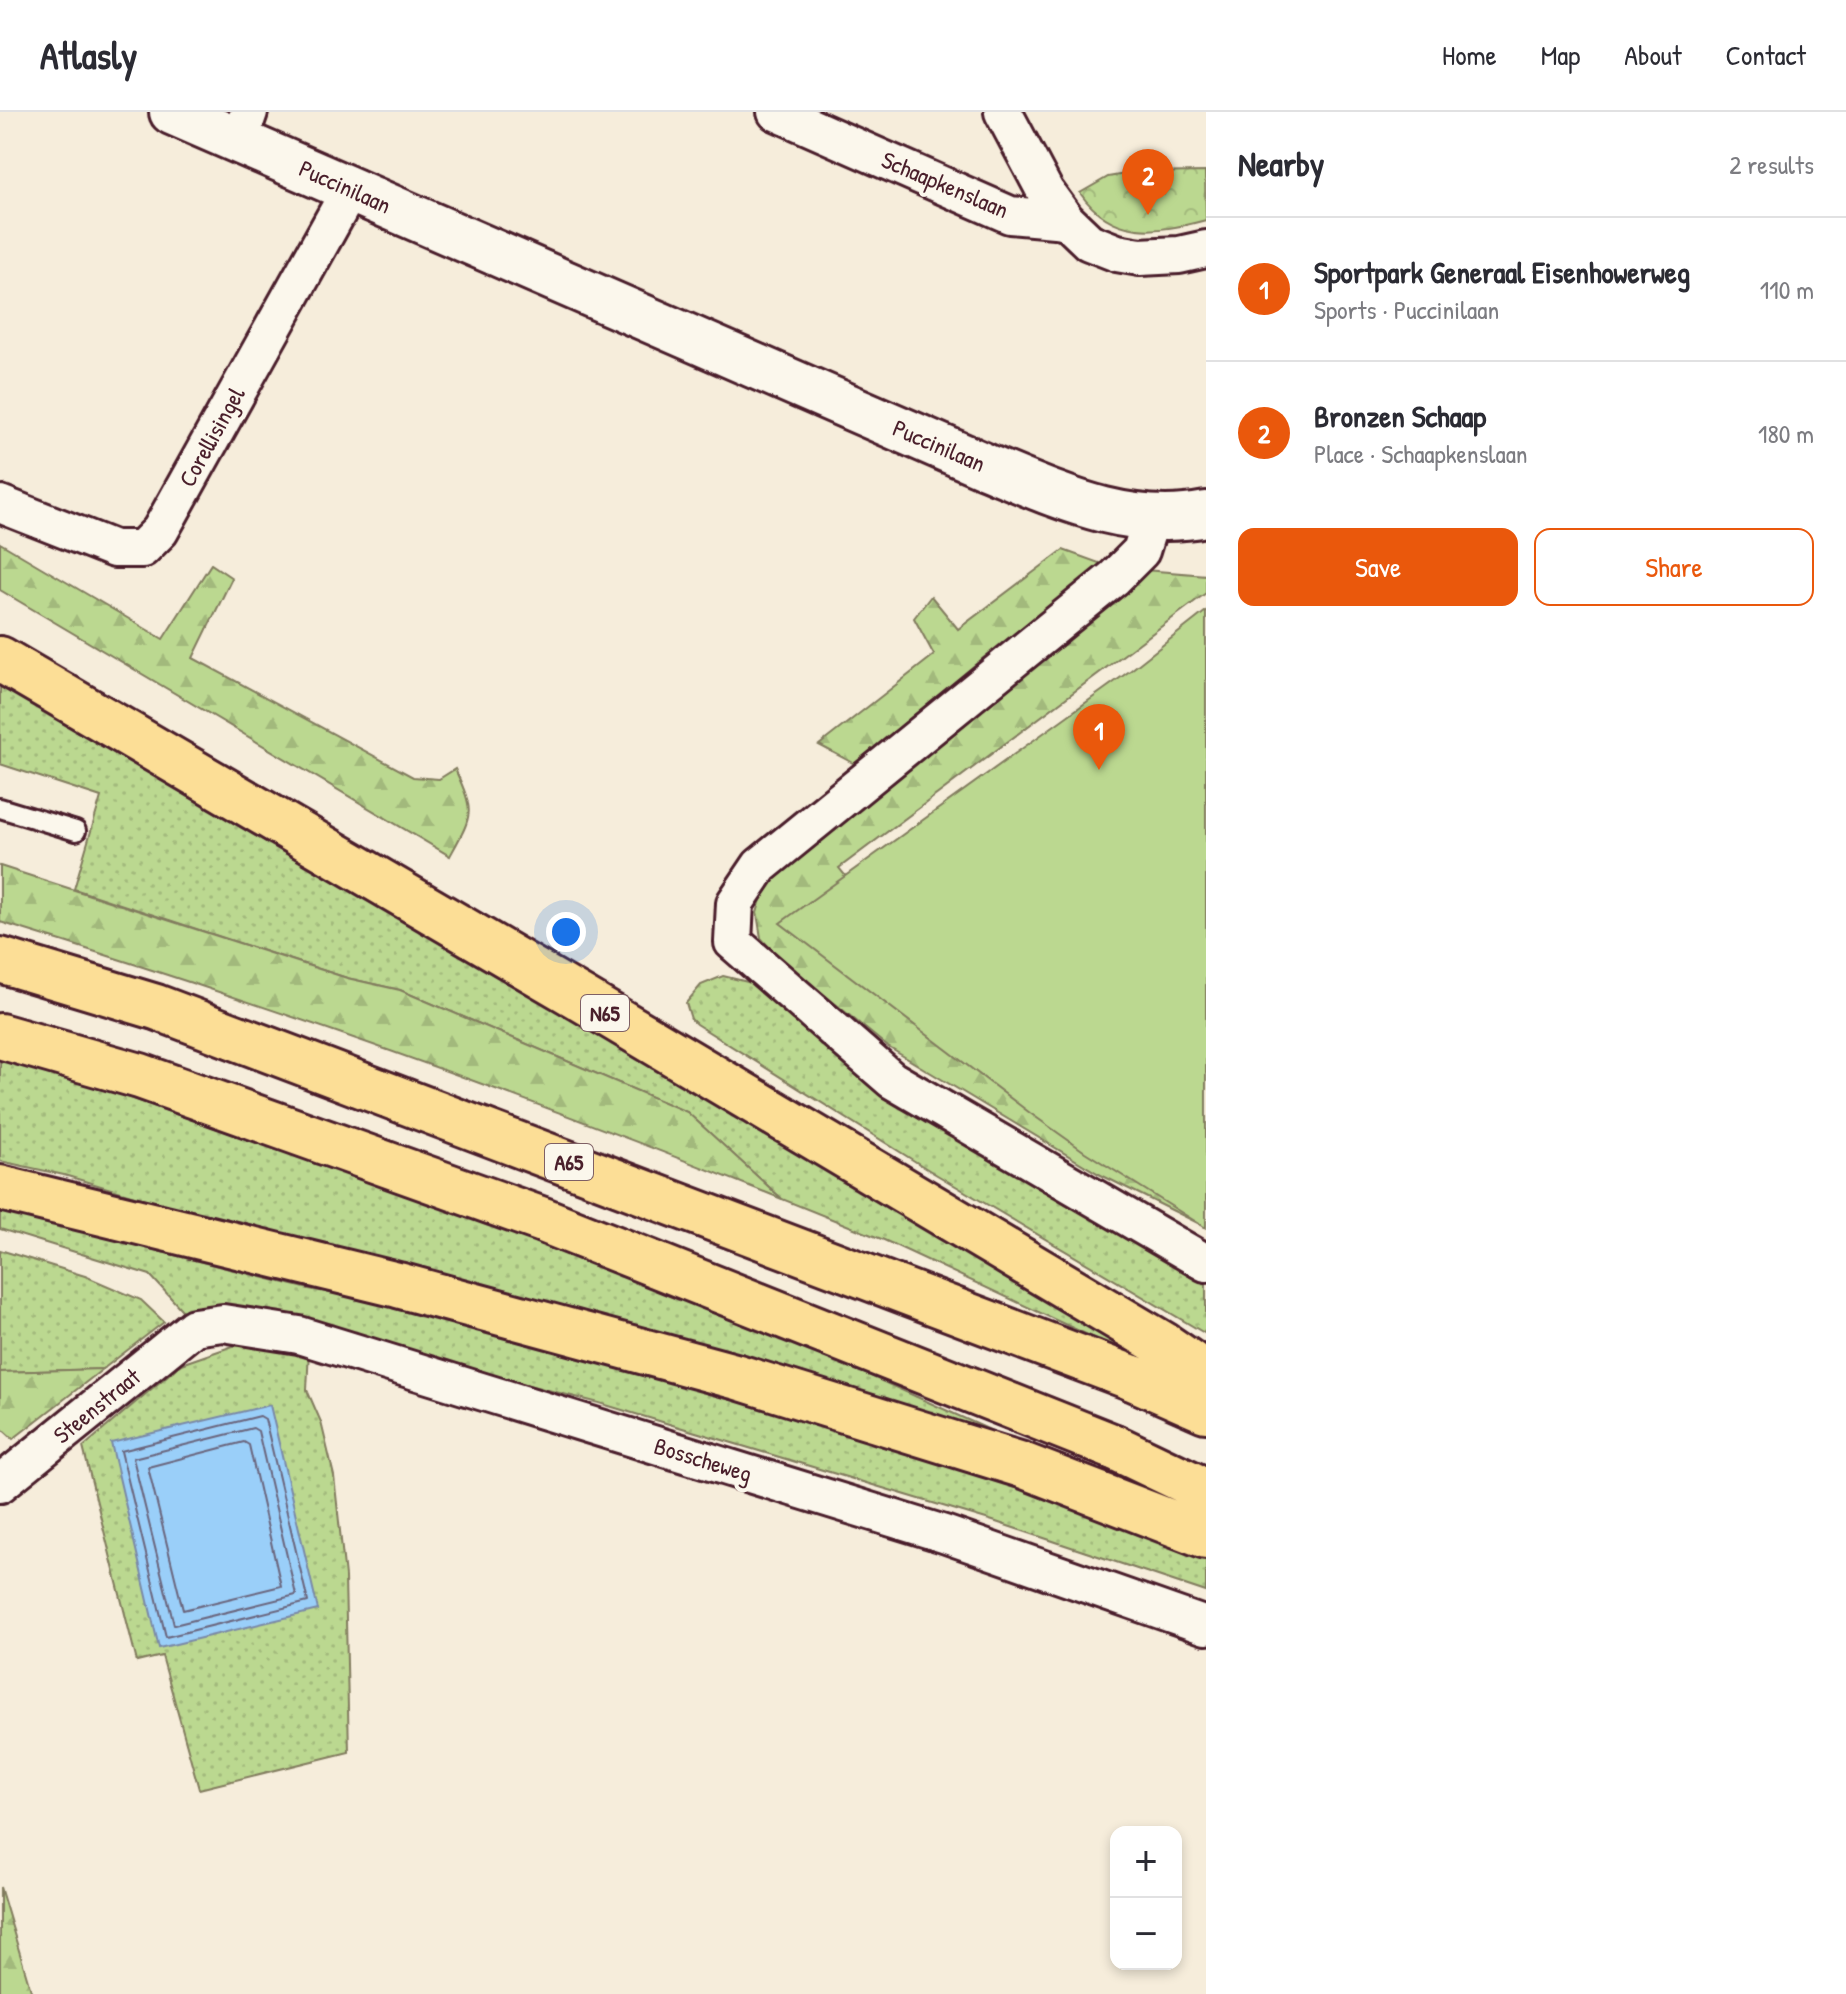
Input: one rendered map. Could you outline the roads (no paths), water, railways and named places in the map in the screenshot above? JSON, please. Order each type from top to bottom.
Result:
[{"type":"main road","name":"N65","points":[[0,659],[582,999],[1164,1345],[1206,1374]]},
{"type":"main road","name":"A65","points":[[0,960],[156,1007],[1133,1378],[1206,1410]]},
{"type":"main road","points":[[0,1036],[140,1076],[543,1220],[1114,1447],[1206,1491]]},
{"type":"main road","points":[[0,1188],[398,1285],[738,1377],[1022,1465],[1206,1536]]},
{"type":"street","name":"Puccinilaan","points":[[172,112],[244,126],[350,190],[998,472],[1082,505],[1109,513],[1151,519],[1182,519],[1206,514]]},
{"type":"street","name":"Schaapkenslaan","points":[[776,112],[1010,215],[1066,220]]},
{"type":"street","points":[[1003,112],[1045,191],[1066,220],[1089,242],[1117,253],[1140,257],[1206,249]]},
{"type":"street","name":"Corellisingel","points":[[0,504],[114,549],[142,549],[160,531],[350,190]]},
{"type":"street","points":[[1151,519],[1141,551],[1114,578],[760,866],[735,903],[733,942],[892,1080],[1206,1263]]},
{"type":"street","name":"Bosscheweg","points":[[194,1327],[223,1323],[299,1335],[944,1534],[1206,1626]]},
{"type":"street","name":"Steenstraat","points":[[0,1484],[194,1327]]},
{"type":"lane","points":[[0,808],[76,831]]},
{"type":"water","points":[[270,1405],[318,1610],[159,1648],[111,1443]]},
{"type":"place","name":"Bronzen Schaap","points":[[1148,215]]},
{"type":"place","name":"Sportpark Generaal Eisenhowerweg","points":[[1099,770]]}]
